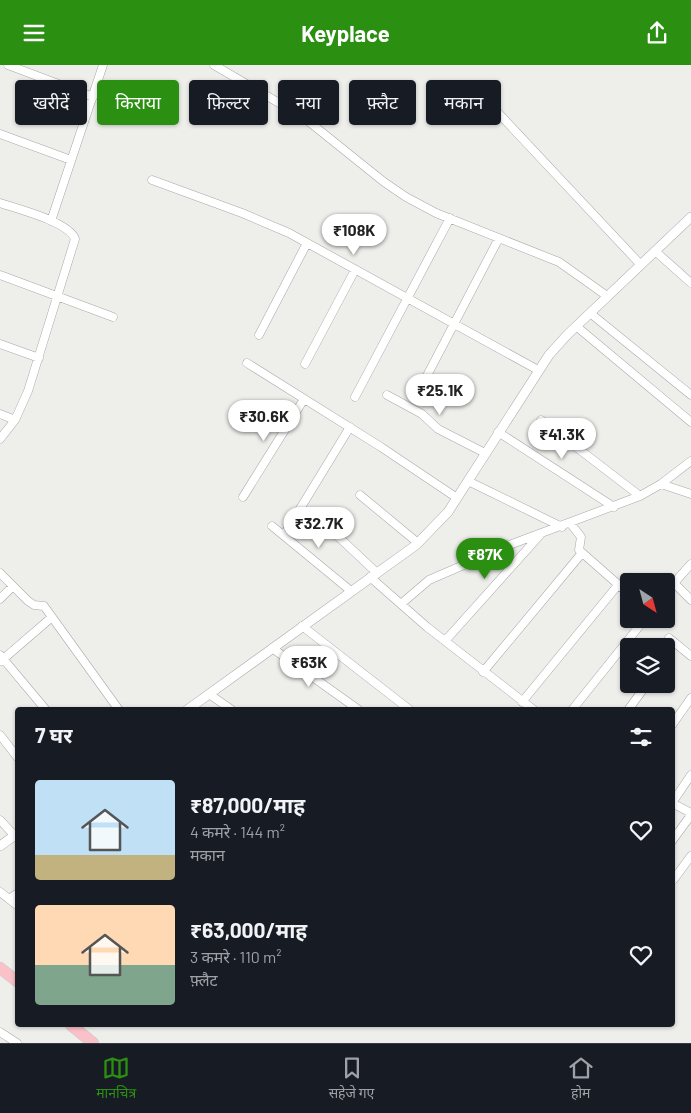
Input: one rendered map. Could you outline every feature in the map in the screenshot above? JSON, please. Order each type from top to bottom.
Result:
[{"type":"main road","points":[[0,967],[15,980]]},
{"type":"main road","points":[[73,1027],[93,1043]]},
{"type":"street","points":[[8,65],[93,97]]},
{"type":"street","points":[[51,221],[103,65]]},
{"type":"street","points":[[214,65],[303,117],[384,182],[406,197],[450,218],[565,265],[607,297]]},
{"type":"street","points":[[501,117],[641,265]]},
{"type":"street","points":[[0,134],[71,161]]},
{"type":"street","points":[[152,180],[242,213],[307,243],[538,370]]},
{"type":"street","points":[[0,203],[51,221],[70,232],[75,239],[28,391],[16,420],[0,439]]},
{"type":"street","points":[[191,707],[302,625],[418,543],[433,529],[457,498],[548,355],[691,217]]},
{"type":"street","points":[[355,397],[450,218]]},
{"type":"street","points":[[420,389],[498,237]]},
{"type":"street","points":[[258,335],[307,243]]},
{"type":"street","points":[[655,251],[691,283]]},
{"type":"street","points":[[305,364],[356,269]]},
{"type":"street","points":[[0,275],[114,317]]},
{"type":"street","points":[[590,313],[691,395]]},
{"type":"street","points":[[576,326],[691,422]]},
{"type":"street","points":[[0,344],[38,357]]},
{"type":"street","points":[[247,363],[350,427],[457,498]]},
{"type":"street","points":[[387,395],[422,414],[438,429],[485,453]]},
{"type":"street","points":[[243,497],[304,399]]},
{"type":"street","points":[[0,414],[16,420]]},
{"type":"street","points":[[540,420],[640,496]]},
{"type":"street","points":[[284,535],[350,427]]},
{"type":"street","points":[[498,432],[614,507]]},
{"type":"street","points":[[400,603],[429,580],[640,496],[661,484],[691,461]]},
{"type":"street","points":[[468,481],[562,527]]},
{"type":"street","points":[[661,484],[691,494]]},
{"type":"street","points":[[360,495],[418,543]]},
{"type":"street","points":[[522,702],[618,585],[582,553],[578,546],[581,537],[570,524]]},
{"type":"street","points":[[272,526],[351,591]]},
{"type":"street","points":[[329,529],[400,603],[483,672],[530,707]]},
{"type":"street","points":[[445,641],[542,534]]},
{"type":"street","points":[[483,672],[582,553]]},
{"type":"street","points":[[675,582],[691,565]]},
{"type":"street","points":[[0,573],[34,605],[44,606],[117,707]]},
{"type":"street","points":[[675,584],[691,600]]},
{"type":"street","points":[[0,599],[13,587]]},
{"type":"street","points":[[43,707],[1,659],[52,617]]},
{"type":"street","points":[[302,625],[406,707]]},
{"type":"street","points":[[574,707],[638,628]]},
{"type":"street","points":[[675,643],[691,657]]},
{"type":"street","points":[[272,648],[355,707]]},
{"type":"street","points":[[630,707],[640,693]]},
{"type":"street","points":[[209,694],[228,707]]},
{"type":"street","points":[[675,721],[691,698]]},
{"type":"street","points":[[0,735],[15,754]]},
{"type":"street","points":[[675,799],[691,775]]},
{"type":"street","points":[[675,805],[691,814],[675,837]]},
{"type":"street","points":[[0,820],[15,833]]},
{"type":"street","points":[[0,846],[15,835]]},
{"type":"street","points":[[675,878],[691,856]]},
{"type":"street","points":[[0,892],[15,904]]},
{"type":"street","points":[[9,899],[15,895]]},
{"type":"street","points":[[0,1032],[17,1043]]}]
